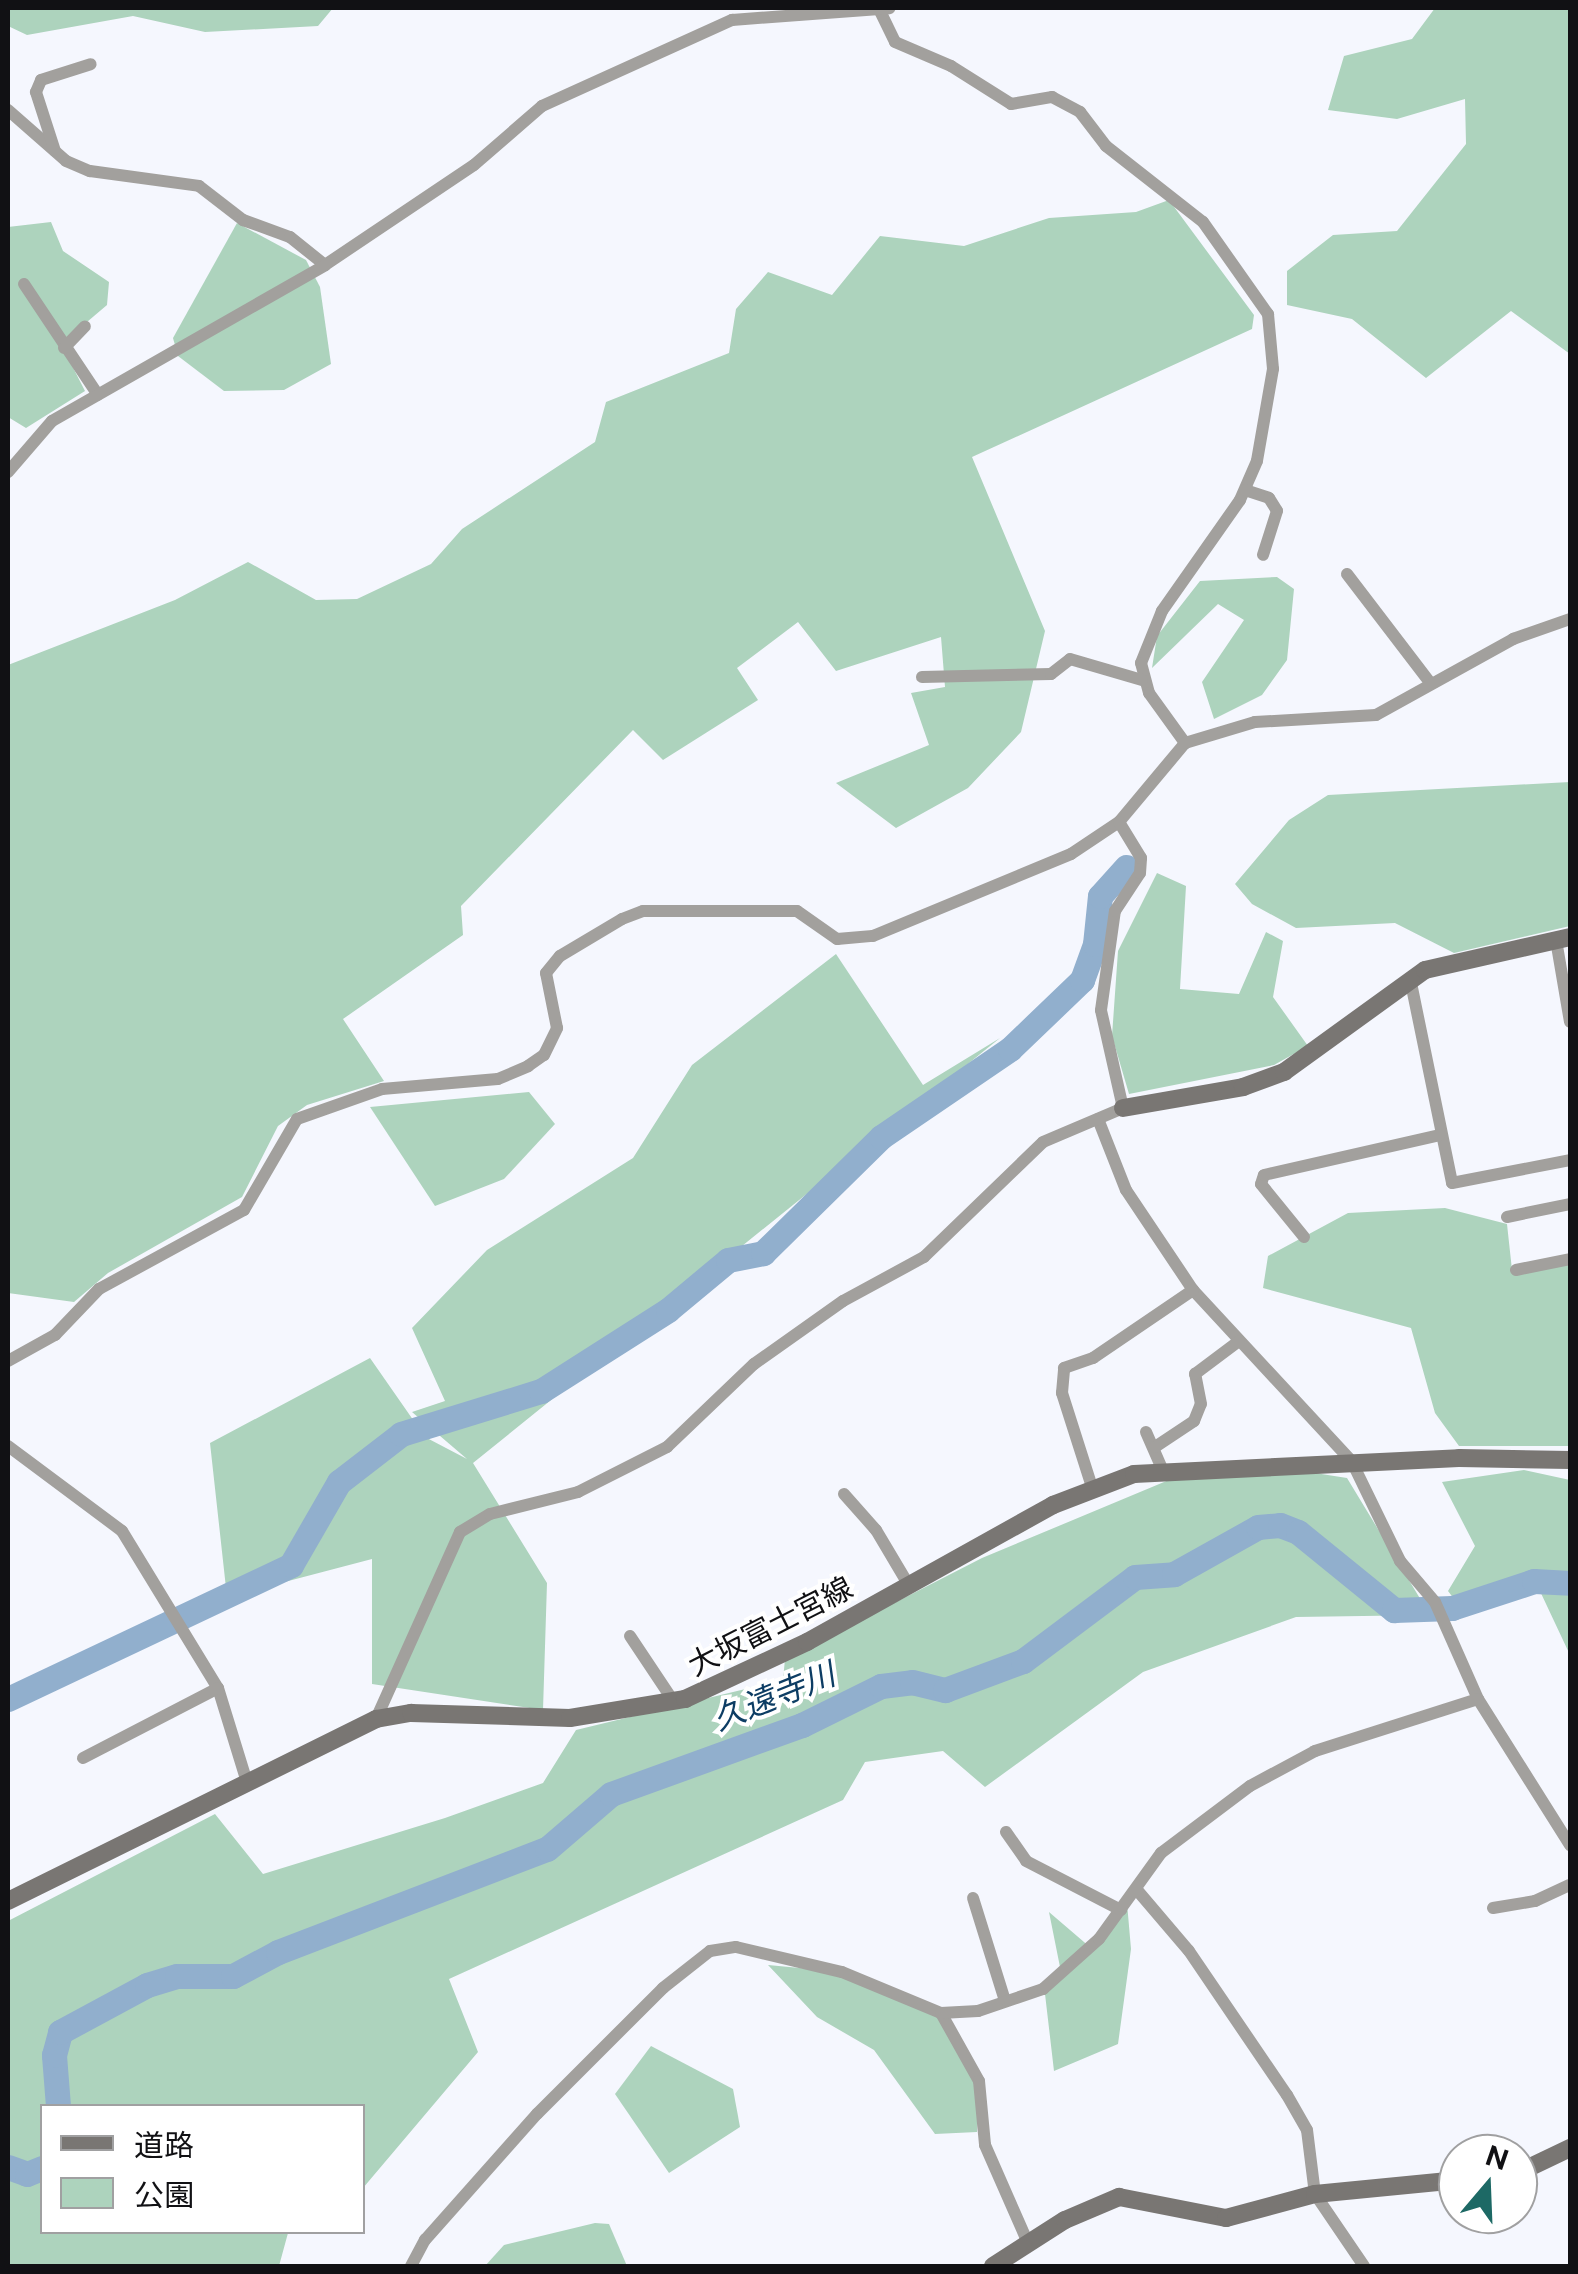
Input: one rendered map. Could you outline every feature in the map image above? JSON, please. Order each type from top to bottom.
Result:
[{"type":"main road","points":[[1123,1108],[1243,1087],[1284,1072],[1410,978],[1442,964],[1563,939]]},
{"type":"main road","name":"大坂富士宮線","points":[[8,1902],[246,1779],[376,1719],[411,1713],[570,1718],[674,1702],[745,1674],[1092,1488],[1163,1470],[1352,1462],[1570,1460]]},
{"type":"main road","points":[[1538,2164],[1570,2148]]},
{"type":"main road","points":[[993,2266],[1028,2243],[1119,2198],[1226,2218],[1315,2194],[1438,2182]]},
{"type":"street","points":[[8,472],[52,420],[326,265],[474,164],[542,106],[732,20],[808,9],[885,10],[895,42],[951,66],[1011,104],[1052,97],[1068,103],[1106,146],[1216,239],[1258,297],[1274,343],[1270,412],[1245,490],[1162,611],[1140,663],[1142,680],[1185,743]]},
{"type":"street","points":[[55,152],[36,92],[41,80],[91,64]]},
{"type":"street","points":[[8,110],[55,152],[90,171],[200,186],[243,220],[290,237],[326,265]]},
{"type":"street","points":[[24,284],[98,395]]},
{"type":"street","points":[[64,348],[85,326]]},
{"type":"street","points":[[1245,490],[1268,498],[1277,511],[1262,555]]},
{"type":"street","points":[[1347,574],[1431,684]]},
{"type":"street","points":[[8,1362],[55,1335],[99,1289],[244,1210],[298,1119],[382,1089],[498,1079],[528,1066],[555,1039],[557,1010],[546,973],[560,956],[622,919],[643,910],[798,911],[837,939],[874,936],[1071,854],[1118,822],[1185,743],[1255,722],[1376,715],[1513,639],[1570,619]]},
{"type":"street","points":[[922,677],[1051,674],[1070,660],[1142,680]]},
{"type":"street","points":[[376,1719],[460,1532],[490,1514],[578,1492],[667,1447],[754,1364],[843,1301],[924,1257],[1044,1142],[1123,1108],[1100,1010],[1116,911],[1140,873],[1141,858],[1118,822]]},
{"type":"street","points":[[1563,939],[1570,1022]]},
{"type":"street","points":[[1410,978],[1452,1182],[1570,1160]]},
{"type":"street","points":[[1098,1119],[1126,1190],[1192,1290],[1352,1462],[1400,1561],[1436,1603],[1478,1698],[1570,1845]]},
{"type":"street","points":[[1304,1236],[1261,1184],[1264,1175],[1440,1135]]},
{"type":"street","points":[[1506,1217],[1570,1204]]},
{"type":"street","points":[[1516,1270],[1570,1259]]},
{"type":"street","points":[[1092,1488],[1062,1393],[1064,1368],[1093,1358],[1192,1290]]},
{"type":"street","points":[[1155,1447],[1199,1415],[1195,1374],[1239,1341]]},
{"type":"street","points":[[1146,1432],[1163,1470]]},
{"type":"street","points":[[8,1446],[122,1531],[218,1688],[246,1779]]},
{"type":"street","points":[[844,1494],[876,1530],[908,1584]]},
{"type":"street","points":[[630,1636],[674,1702]]},
{"type":"street","points":[[84,1758],[218,1688]]},
{"type":"street","points":[[411,2266],[426,2240],[537,2114],[687,1966],[710,1951],[736,1947],[842,1972],[942,2013],[1005,2001],[1062,1977],[1137,1890],[1161,1852],[1288,1762],[1478,1698]]},
{"type":"street","points":[[1006,1832],[1026,1860],[1121,1910]]},
{"type":"street","points":[[1493,1908],[1535,1901],[1570,1886]]},
{"type":"street","points":[[1137,1890],[1189,1950],[1287,2095],[1308,2130],[1315,2194],[1364,2266]]},
{"type":"street","points":[[974,1898],[1005,2001]]},
{"type":"street","points":[[942,2013],[979,2081],[985,2146],[1028,2243]]},
{"type":"green space","points":[[8,8],[333,8],[318,26],[205,32],[133,16],[27,35],[8,26]]},
{"type":"green space","points":[[1435,8],[1570,8],[1570,354],[1511,311],[1426,378],[1352,319],[1287,305],[1287,271],[1333,235],[1397,231],[1466,144],[1465,99],[1397,119],[1328,110],[1344,56],[1412,39]]},
{"type":"green space","points":[[1169,200],[1254,315],[1252,329],[972,457],[1045,631],[1021,732],[968,788],[896,828],[836,783],[929,745],[911,693],[945,687],[941,637],[836,671],[798,622],[737,668],[758,700],[663,760],[633,730],[461,906],[463,935],[343,1019],[384,1081],[307,1105],[278,1126],[242,1197],[108,1273],[74,1302],[8,1293],[8,665],[175,600],[248,562],[316,600],[357,599],[431,564],[462,529],[595,442],[606,402],[729,353],[736,309],[768,272],[832,295],[880,236],[964,246],[1049,218],[1136,212]]},
{"type":"green space","points":[[51,222],[63,251],[109,282],[107,305],[61,344],[85,391],[26,428],[8,417],[8,227]]},
{"type":"green space","points":[[237,223],[306,260],[320,287],[331,364],[284,390],[224,391],[178,356],[173,338]]},
{"type":"green space","points":[[1277,577],[1294,589],[1287,660],[1262,695],[1214,719],[1202,682],[1244,620],[1218,604],[1152,668],[1157,636],[1200,581]]},
{"type":"green space","points":[[1570,782],[1570,926],[1454,953],[1395,923],[1296,928],[1252,904],[1235,884],[1289,820],[1328,795]]},
{"type":"green space","points":[[1157,873],[1186,886],[1180,989],[1239,994],[1266,932],[1283,941],[1273,997],[1308,1046],[1274,1065],[1129,1094],[1112,1036],[1118,951]]},
{"type":"green space","points":[[836,954],[923,1085],[1000,1038],[473,1463],[547,1583],[543,1710],[372,1684],[372,1559],[227,1597],[210,1443],[370,1358],[425,1437],[467,1459],[412,1412],[445,1401],[412,1328],[487,1250],[633,1158],[692,1065]]},
{"type":"green space","points":[[529,1092],[555,1124],[504,1179],[435,1206],[370,1107]]},
{"type":"green space","points":[[1445,1208],[1507,1224],[1512,1270],[1570,1263],[1570,1446],[1459,1446],[1435,1413],[1411,1328],[1263,1288],[1268,1256],[1348,1213]]},
{"type":"green space","points":[[1524,1470],[1570,1480],[1570,1655],[1539,1589],[1467,1616],[1448,1591],[1475,1546],[1442,1482]]},
{"type":"green space","points":[[1315,1473],[1347,1478],[1430,1615],[1296,1617],[1143,1672],[985,1787],[943,1751],[865,1762],[843,1800],[449,1979],[478,2052],[365,2186],[365,2104],[40,2104],[40,2234],[288,2234],[279,2266],[8,2266],[8,1921],[215,1814],[263,1874],[543,1783],[576,1730],[783,1680],[785,1659],[982,1558],[1176,1477]]},
{"type":"green space","points":[[1127,1903],[1131,1949],[1118,2044],[1054,2071],[1045,1994],[1062,1977],[1049,1912],[1091,1948]]},
{"type":"green space","points":[[768,1965],[842,1972],[938,2011],[979,2081],[977,2132],[935,2134],[874,2050],[817,2017]]},
{"type":"green space","points":[[651,2046],[733,2089],[740,2127],[669,2173],[615,2094]]},
{"type":"green space","points":[[595,2223],[609,2224],[627,2266],[485,2266],[504,2245]]},
{"type":"waterway","points":[[8,1699],[291,1565],[339,1482],[401,1434],[541,1391],[668,1310],[728,1260],[763,1253],[881,1137],[1010,1049],[1082,980],[1095,944],[1100,896],[1126,867]]},
{"type":"waterway","name":"久遠寺川","points":[[58,2104],[54,2055],[60,2032],[147,1985],[177,1976],[233,1976],[278,1952],[547,1849],[611,1794],[802,1725],[881,1686],[912,1682],[945,1690],[1023,1661],[1135,1577],[1174,1574],[1258,1527],[1280,1525],[1298,1532],[1394,1610],[1452,1608],[1534,1581],[1570,1583]]},
{"type":"waterway","name":"久遠寺川","points":[[8,2167],[27,2174],[40,2169]]}]
